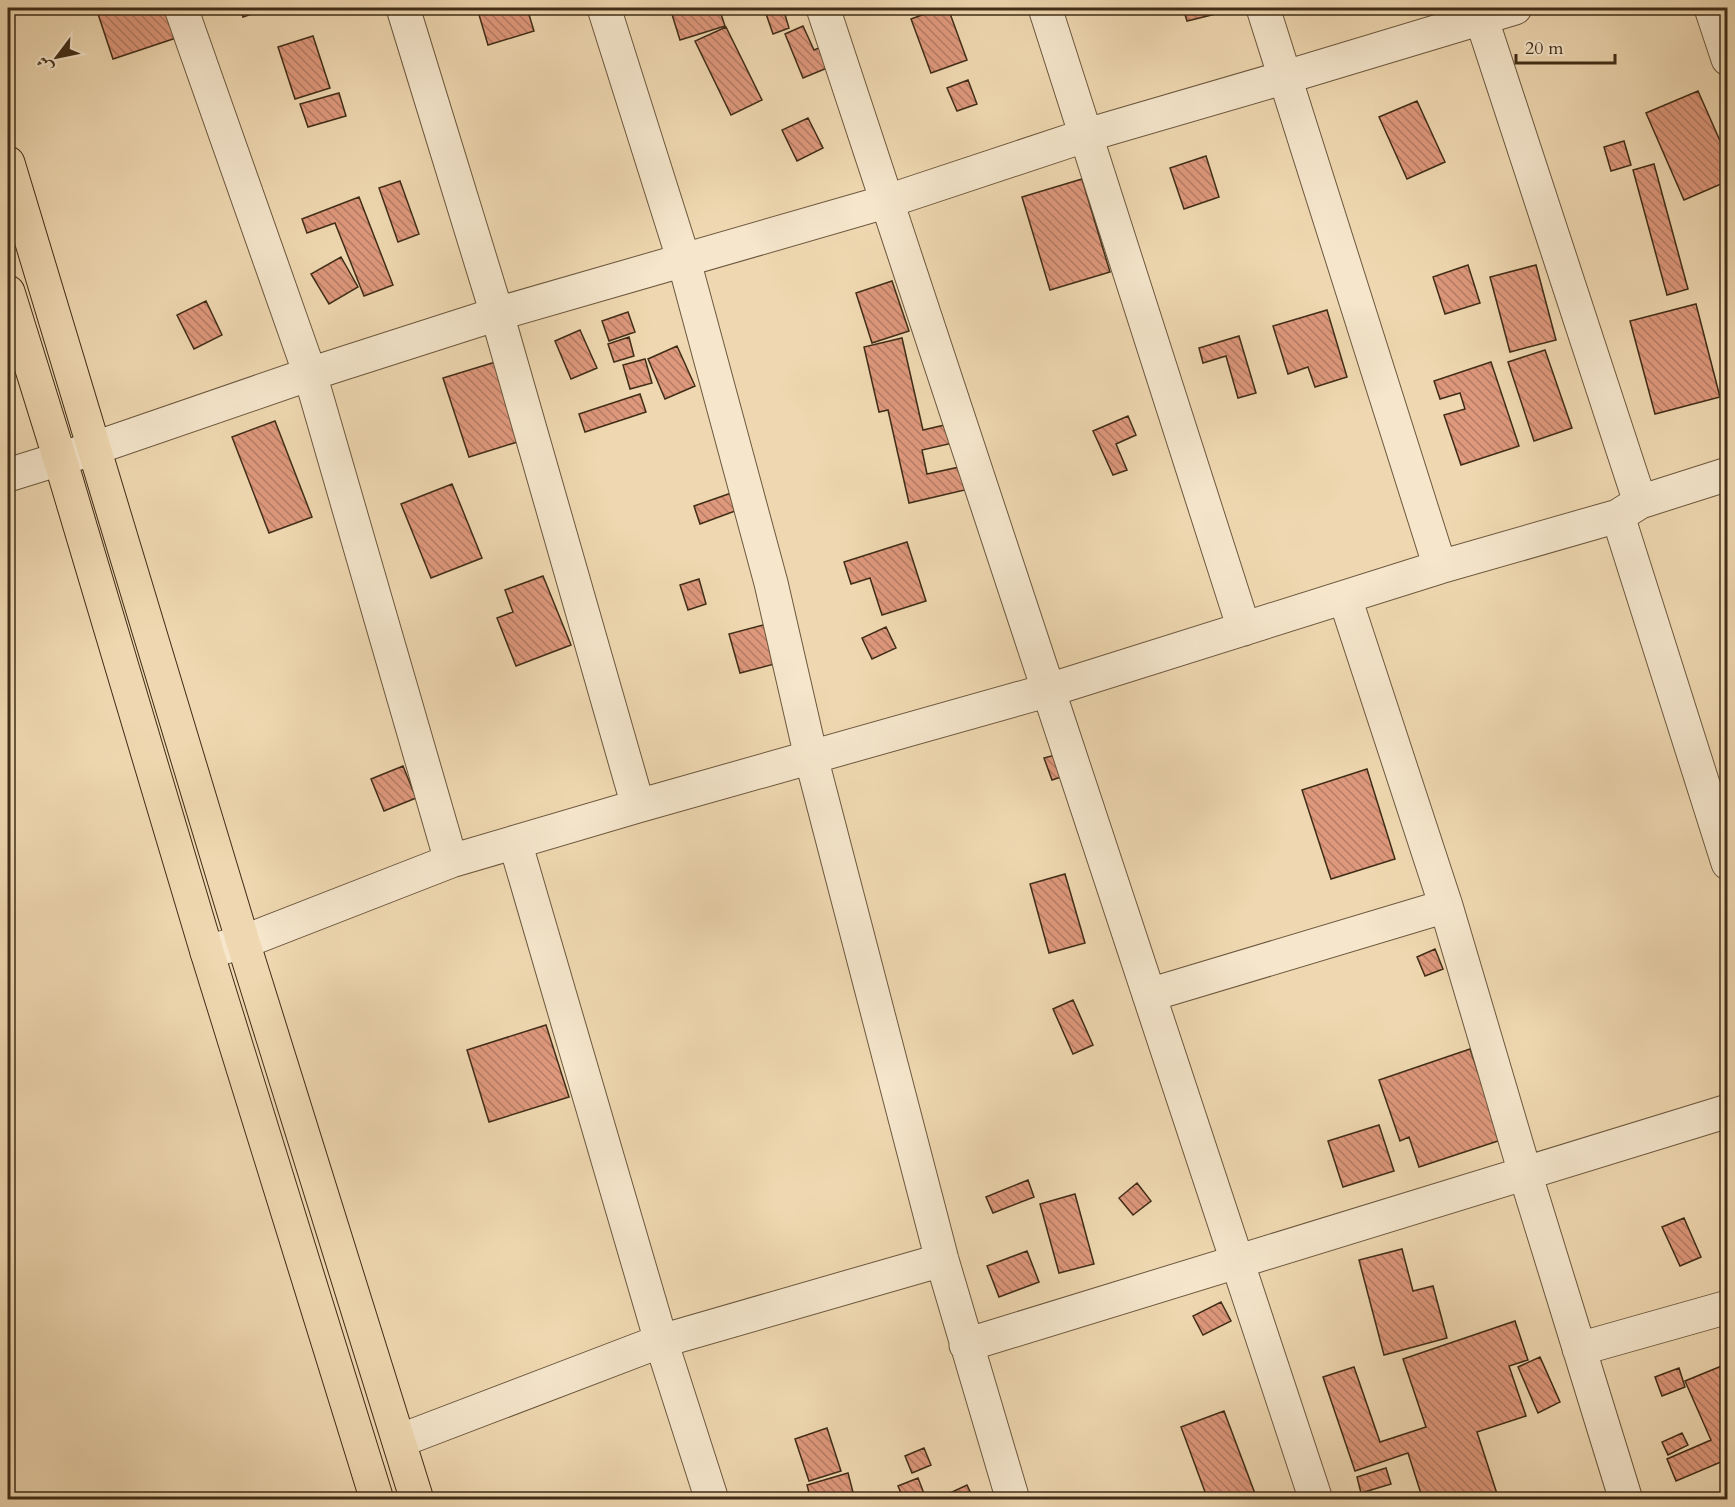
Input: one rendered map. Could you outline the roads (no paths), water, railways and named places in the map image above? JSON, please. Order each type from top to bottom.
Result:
[{"type":"main road","points":[[8,163],[243,942],[417,1500]]},
{"type":"main road","points":[[8,292],[207,952],[377,1500]]},
{"type":"street","points":[[181,8],[310,374],[451,861]]},
{"type":"street","points":[[403,8],[497,315],[638,806]]},
{"type":"street","points":[[604,8],[684,261],[771,583],[811,757],[942,1260],[1013,1500]]},
{"type":"street","points":[[823,8],[885,202],[1049,690],[1316,1500]]},
{"type":"street","points":[[1046,8],[1244,629]]},
{"type":"street","points":[[1263,8],[1440,567]]},
{"type":"street","points":[[8,475],[95,448],[310,374],[497,315],[885,202],[1087,135],[1286,77],[1480,13],[1515,8]]},
{"type":"street","points":[[1711,8],[1728,59]]},
{"type":"street","points":[[1480,13],[1629,509],[1728,863]]},
{"type":"street","points":[[207,952],[243,942],[451,861],[1049,690],[1629,509],[1728,474]]},
{"type":"street","points":[[1345,598],[1446,906],[1525,1173],[1626,1500]]},
{"type":"street","points":[[515,842],[661,1341],[712,1500]]},
{"type":"street","points":[[1149,995],[1446,906]]},
{"type":"street","points":[[966,1345],[1728,1111]]},
{"type":"street","points":[[399,1441],[661,1341],[942,1260]]},
{"type":"street","points":[[1580,1349],[1728,1307]]}]
